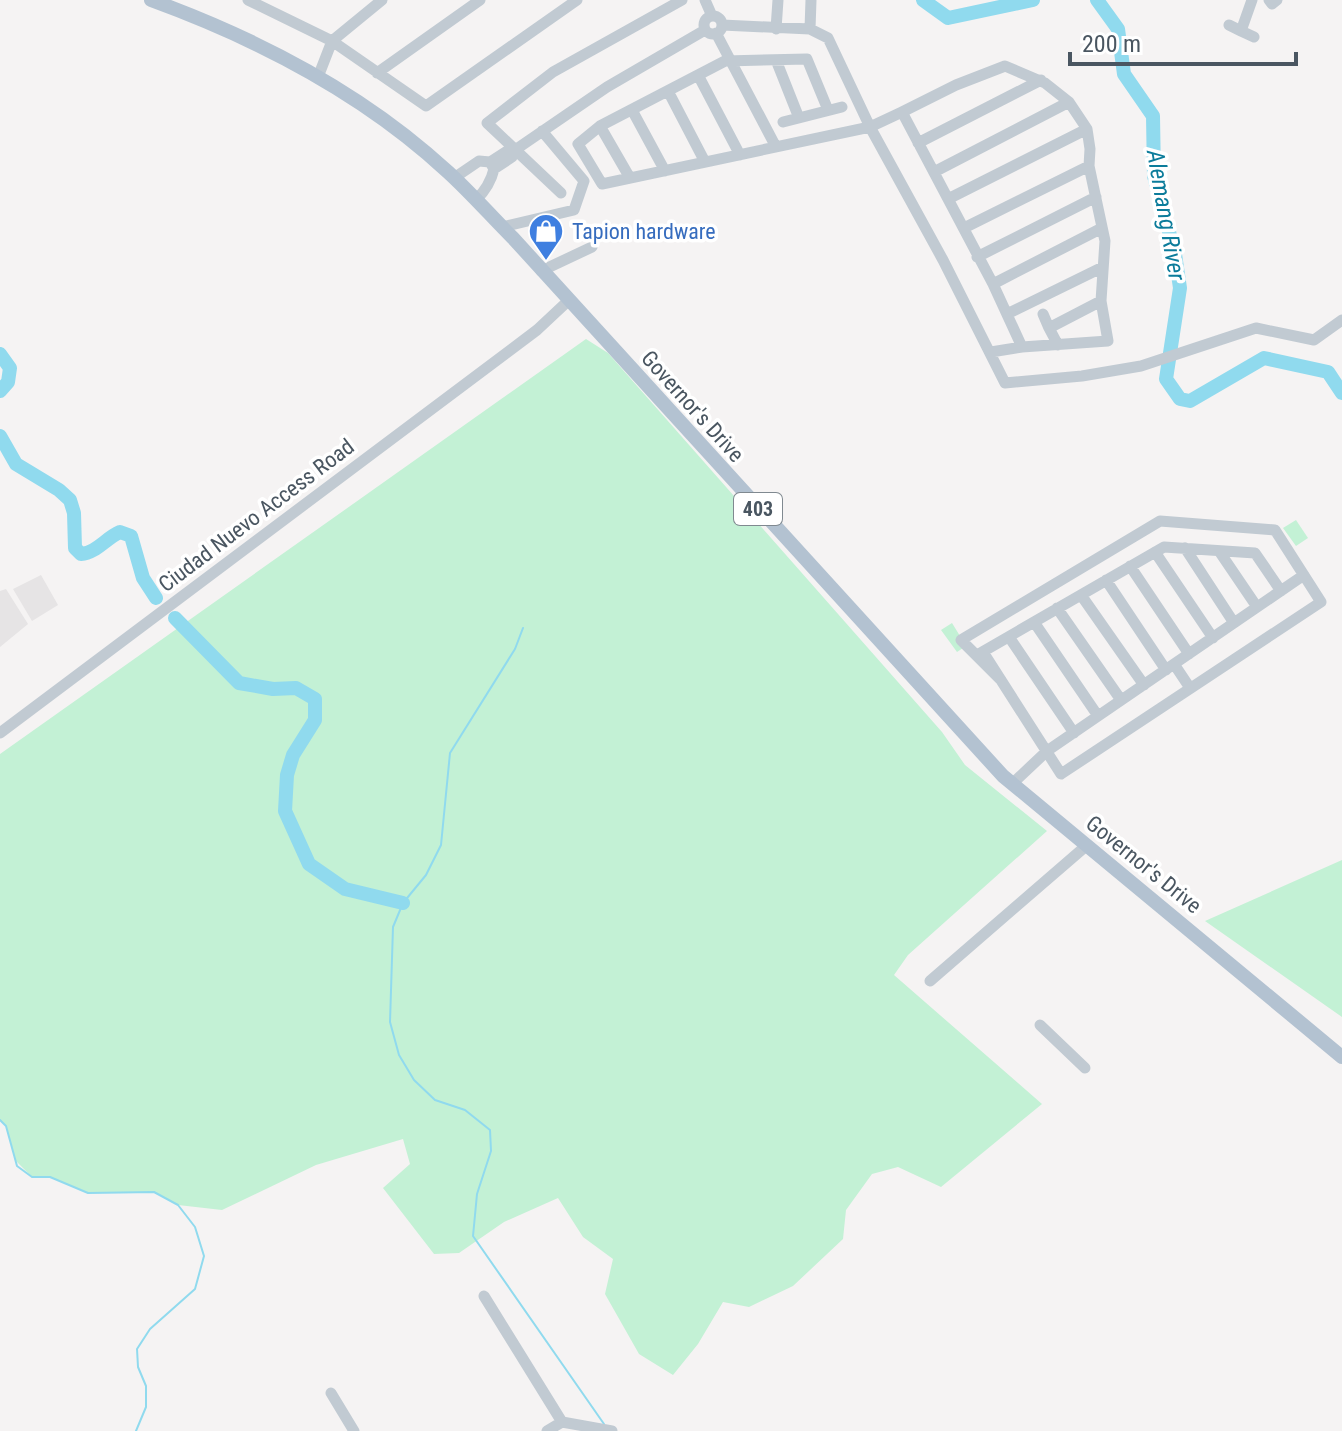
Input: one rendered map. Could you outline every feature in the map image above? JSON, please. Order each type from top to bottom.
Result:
[{"type":"main road","name":"Governor's Drive","points":[[151,0],[246,39],[318,77],[369,110],[454,178],[975,748],[1012,784],[1342,1057]]},
{"type":"street","points":[[249,0],[332,41],[426,106],[577,0]]},
{"type":"street","points":[[318,77],[332,41],[380,0]]},
{"type":"street","points":[[377,73],[480,0]]},
{"type":"street","points":[[561,193],[487,123],[553,72],[682,0]]},
{"type":"street","points":[[705,0],[714,26],[776,147]]},
{"type":"street","points":[[776,29],[778,0]]},
{"type":"street","points":[[810,29],[811,0]]},
{"type":"street","points":[[1241,31],[1252,0]]},
{"type":"street","points":[[1269,0],[1272,4],[1277,0]]},
{"type":"street","points":[[1229,25],[1254,37]]},
{"type":"street","points":[[454,178],[479,161],[492,166],[512,157],[515,150],[607,87],[714,26],[810,29],[828,38],[870,127],[1005,383],[1082,376],[1141,366],[1256,328],[1314,340],[1342,320]]},
{"type":"street","points":[[828,110],[807,59],[725,61],[600,126],[578,144],[602,184],[870,127],[956,85],[1005,66],[1041,80],[1069,102],[1087,129],[1089,166],[1105,241],[1101,301],[1108,341],[991,352]]},
{"type":"street","points":[[776,60],[799,118]]},
{"type":"street","points":[[698,75],[740,155]]},
{"type":"street","points":[[918,143],[1041,80]]},
{"type":"street","points":[[668,91],[705,162]]},
{"type":"street","points":[[934,172],[1069,102]]},
{"type":"street","points":[[783,122],[842,107]]},
{"type":"street","points":[[632,110],[665,171]]},
{"type":"street","points":[[902,112],[993,284],[1022,347]]},
{"type":"street","points":[[600,126],[630,178]]},
{"type":"street","points":[[948,199],[1087,129]]},
{"type":"street","points":[[502,227],[574,210],[584,181],[542,131]]},
{"type":"street","points":[[476,200],[487,188],[492,166]]},
{"type":"street","points":[[964,228],[1089,166]]},
{"type":"street","points":[[977,257],[1096,197]]},
{"type":"street","points":[[993,284],[1102,228]]},
{"type":"street","points":[[541,271],[592,247]]},
{"type":"street","points":[[1007,314],[1103,267]]},
{"type":"street","points":[[1049,328],[1101,301]]},
{"type":"street","name":"Ciudad Nuevo Access Road","points":[[0,733],[571,305]]},
{"type":"street","points":[[1043,314],[1058,345]]},
{"type":"street","points":[[1160,521],[1275,530],[1321,602],[1061,774],[1001,680],[980,654],[961,640],[1105,554],[1160,521]]},
{"type":"street","points":[[980,654],[1164,547],[1255,553],[1281,591]]},
{"type":"street","points":[[1185,548],[1234,623]]},
{"type":"street","points":[[1219,551],[1257,607]]},
{"type":"street","points":[[1155,552],[1213,638]]},
{"type":"street","points":[[1105,554],[1111,577],[1170,667],[1190,688]]},
{"type":"street","points":[[1130,566],[1189,654]]},
{"type":"street","points":[[1012,784],[1047,751],[1304,575]]},
{"type":"street","points":[[1081,595],[1144,685]]},
{"type":"street","points":[[1057,608],[1121,700]]},
{"type":"street","points":[[1034,622],[1098,716]]},
{"type":"street","points":[[1009,637],[1074,733]]},
{"type":"street","points":[[930,981],[1086,846]]},
{"type":"street","points":[[1040,1025],[1085,1068]]},
{"type":"street","points":[[484,1296],[562,1422]]},
{"type":"street","points":[[331,1393],[354,1431]]},
{"type":"street","points":[[547,1431],[562,1422],[607,1430]]},
{"type":"shaded area","points":[[41,575],[58,605],[32,621],[13,589]]},
{"type":"shaded area","points":[[6,589],[28,624],[0,647],[0,591]]},
{"type":"green space","points":[[586,339],[608,353],[942,732],[965,765],[1047,831],[908,955],[894,975],[1042,1104],[941,1187],[898,1167],[872,1174],[846,1210],[843,1239],[793,1286],[749,1307],[723,1302],[698,1344],[673,1375],[639,1354],[605,1294],[613,1259],[583,1237],[558,1198],[504,1222],[459,1253],[434,1254],[383,1188],[410,1164],[403,1139],[316,1165],[222,1210],[178,1205],[154,1192],[87,1192],[50,1177],[32,1177],[16,1161],[6,1126],[0,1120],[0,754]]},
{"type":"green space","points":[[1296,520],[1308,538],[1296,546],[1283,528]]},
{"type":"green space","points":[[952,623],[960,636],[956,639],[963,648],[957,652],[941,630]]},
{"type":"green space","points":[[1342,860],[1342,1017],[1205,921]]},
{"type":"waterway","name":"Alemang River","points":[[923,0],[948,18],[1033,0]]},
{"type":"waterway","name":"Alemang River","points":[[1097,0],[1118,29],[1124,74],[1153,116],[1154,176],[1175,254],[1180,288],[1166,379],[1180,399],[1190,401],[1264,358],[1328,372],[1342,393]]},
{"type":"waterway","points":[[0,354],[10,368],[8,382],[0,391]]},
{"type":"waterway","points":[[0,436],[16,464],[70,500],[74,513],[75,548],[81,554],[120,532],[131,536],[143,578],[156,598]]},
{"type":"waterway","points":[[175,618],[239,683],[273,689],[296,688],[315,699],[315,720],[293,755],[287,775],[285,811],[309,864],[345,889],[403,903]]},
{"type":"waterway","points":[[523,628],[515,649],[450,753],[441,845],[426,875],[403,903],[393,927],[390,1022],[399,1055],[414,1080],[435,1100],[465,1110],[490,1130],[491,1151],[477,1194],[473,1236],[604,1424]]},
{"type":"waterway","points":[[0,1120],[6,1126],[17,1166],[32,1177],[50,1177],[88,1193],[154,1192],[178,1205],[195,1227],[204,1256],[195,1289],[150,1329],[137,1349],[138,1367],[146,1386],[146,1407],[136,1431]]},
{"type":"place","name":"Tapion hardware","points":[[546,262]]}]
